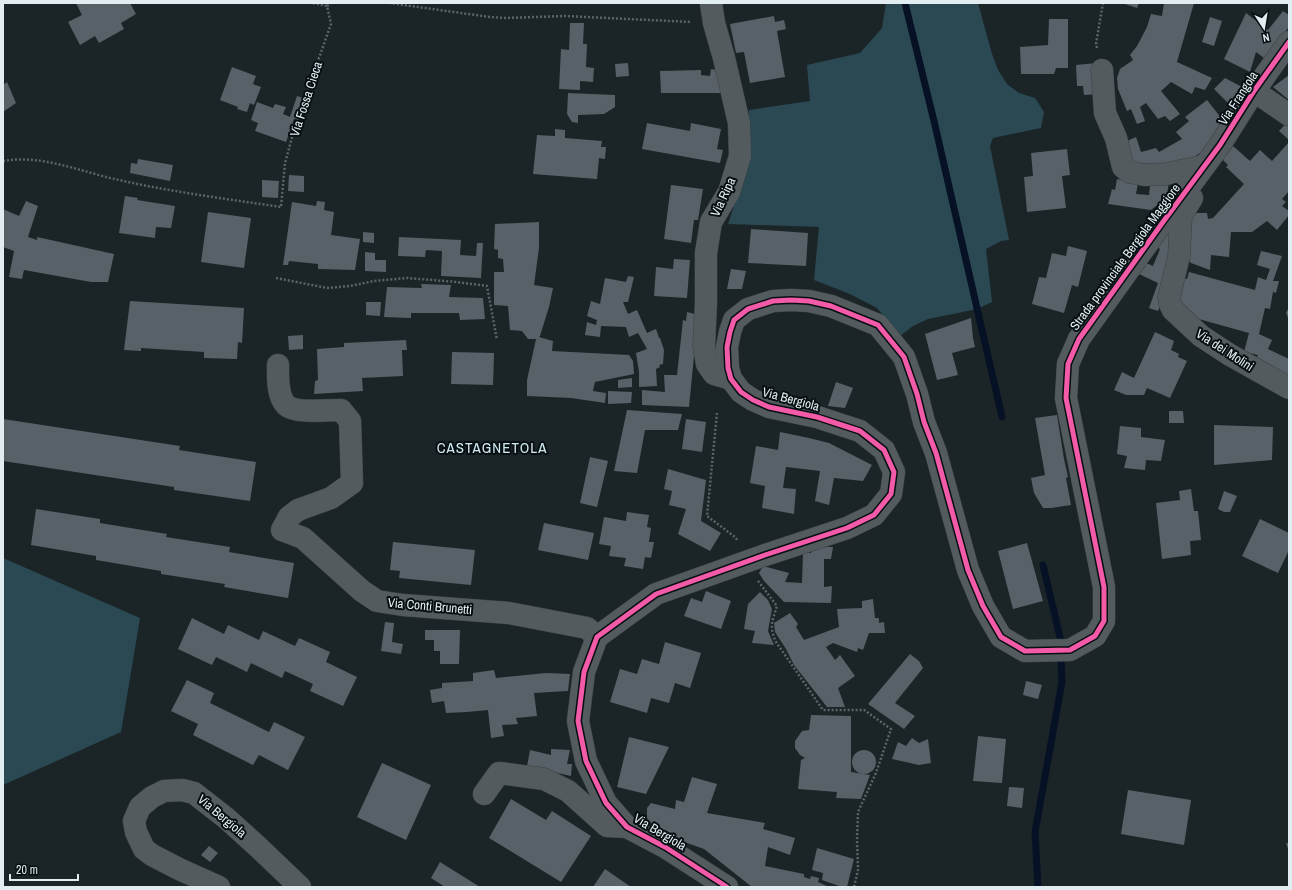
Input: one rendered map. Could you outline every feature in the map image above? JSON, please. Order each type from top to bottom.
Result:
[{"type":"street","name":"Via Ripa","points":[[712,13],[739,123],[740,156],[729,192],[711,222],[706,253],[704,346],[708,364],[714,374],[731,380]]},
{"type":"street","name":"Via Frangola","points":[[1204,166],[1220,145],[1254,91],[1289,42]]},
{"type":"street","points":[[1102,70],[1105,113],[1116,138],[1123,167],[1129,172],[1144,175],[1166,174],[1204,166]]},
{"type":"street","points":[[1254,91],[1289,115]]},
{"type":"street","name":"Strada provinciale Bergiola Maggiore","points":[[731,380],[728,368],[727,347],[730,332],[734,320],[748,309],[773,301],[809,301],[831,306],[878,325],[904,357],[917,394],[924,422],[936,452],[968,570],[983,606],[1002,637],[1024,651],[1070,650],[1095,636],[1104,621],[1104,587],[1066,398],[1068,364],[1079,339],[1204,166]]},
{"type":"street","name":"Via dei Molini","points":[[1204,166],[1205,176],[1182,216],[1179,256],[1169,297],[1170,304],[1173,310],[1201,336],[1230,355],[1289,388]]},
{"type":"street","name":"Via Conti Brunetti","points":[[278,365],[278,382],[281,397],[286,405],[300,410],[342,410],[350,421],[352,483],[330,498],[298,510],[289,517],[282,530],[302,538],[362,591],[377,601],[403,605],[509,613],[586,628],[598,638]]},
{"type":"street","name":"Via Bergiola","points":[[727,887],[665,847],[627,827],[606,803],[586,761],[578,721],[584,672],[598,638],[656,594],[847,528],[874,516],[891,494],[894,472],[884,450],[860,431],[817,417],[768,407],[741,392],[731,380]]},
{"type":"street","points":[[484,794],[499,773],[544,779],[568,791],[607,826],[627,827]]},
{"type":"street","name":"Via Bergiola","points":[[219,887],[152,855],[144,848],[136,832],[134,821],[140,807],[152,797],[164,791],[182,790],[194,793],[226,818],[300,887]]},
{"type":"path","points":[[313,3],[327,6],[331,3]]},
{"type":"path","points":[[389,3],[498,17],[712,13]]},
{"type":"path","points":[[1102,70],[1096,44],[1103,3]]},
{"type":"path","points":[[276,278],[327,288],[407,278],[487,286],[497,340]]},
{"type":"path","points":[[717,413],[707,516],[735,537],[740,543],[743,563],[763,586],[777,606],[772,622],[771,632],[776,642],[823,710],[864,710],[891,729],[876,773],[858,812],[858,870],[854,887]]},
{"type":"shaded area","points":[[886,3],[978,3],[998,70],[1007,84],[1019,93],[1035,98],[1044,112],[1041,128],[993,138],[990,146],[1009,240],[1001,241],[986,249],[992,302],[977,309],[928,319],[913,326],[900,336],[877,308],[850,294],[814,280],[819,227],[728,224],[735,203],[749,141],[749,110],[810,101],[807,65],[860,53],[882,28]]},
{"type":"shaded area","points":[[3,558],[140,618],[121,732],[3,785]]},
{"type":"building","points":[[76,3],[130,3],[136,14],[121,23],[124,29],[99,43],[95,36],[80,45],[68,22],[82,15]]},
{"type":"building","points":[[1122,3],[1139,3],[1137,8]]},
{"type":"building","points":[[1164,3],[1194,3],[1177,62],[1212,78],[1205,90],[1195,87],[1192,94],[1171,82],[1161,91],[1180,114],[1170,121],[1165,116],[1158,119],[1146,103],[1140,107],[1145,121],[1137,124],[1131,109],[1127,111],[1118,89],[1117,78],[1120,69],[1133,60],[1130,55],[1137,46],[1147,27],[1151,14],[1162,16]]},
{"type":"building","points":[[1283,11],[1289,15],[1289,27],[1264,58],[1256,52],[1250,72],[1224,59],[1246,13],[1268,30]]},
{"type":"building","points":[[774,16],[775,22],[784,20],[786,29],[777,31],[785,77],[750,83],[744,52],[736,53],[730,24]]},
{"type":"building","points":[[1210,17],[1222,21],[1214,46],[1202,42]]},
{"type":"building","points":[[1049,19],[1068,19],[1068,68],[1056,68],[1054,74],[1021,74],[1020,47],[1048,45]]},
{"type":"building","points":[[570,23],[584,23],[583,44],[587,44],[586,67],[594,68],[593,82],[580,81],[580,90],[559,89],[561,49],[569,50]]},
{"type":"building","points":[[628,63],[629,76],[616,77],[615,64]]},
{"type":"building","points":[[1097,63],[1099,94],[1084,95],[1083,86],[1077,86],[1076,65]]},
{"type":"building","points":[[232,67],[256,76],[253,84],[261,87],[254,105],[250,103],[247,112],[237,109],[238,107],[220,100]]},
{"type":"building","points":[[711,69],[723,71],[726,93],[661,93],[660,71],[701,70],[701,75],[710,76]]},
{"type":"building","points":[[1289,75],[1289,100],[1273,87]]},
{"type":"building","points":[[1225,78],[1244,88],[1234,109],[1214,89]]},
{"type":"building","points":[[7,82],[16,103],[3,112],[3,85]]},
{"type":"building","points":[[568,93],[615,95],[615,107],[604,114],[578,115],[578,123],[572,122],[567,114]]},
{"type":"building","points":[[297,96],[304,98],[296,119],[294,119],[286,142],[255,131],[258,123],[251,120],[257,102],[273,108],[275,104],[286,107],[283,114],[290,117]]},
{"type":"building","points":[[1207,100],[1226,124],[1209,146],[1181,166],[1133,168],[1127,141],[1136,137],[1141,152],[1156,148],[1159,152],[1182,139],[1176,132],[1189,121],[1185,117]]},
{"type":"building","points":[[1289,120],[1289,140],[1279,131]]},
{"type":"building","points":[[647,123],[690,131],[691,123],[721,129],[717,149],[723,150],[720,163],[642,149]]},
{"type":"building","points":[[555,129],[565,130],[565,138],[602,141],[601,147],[606,147],[605,159],[599,158],[597,179],[533,174],[537,135],[555,136]]},
{"type":"building","points":[[1289,142],[1289,191],[1282,199],[1286,202],[1282,206],[1289,211],[1289,215],[1277,230],[1267,221],[1252,232],[1231,232],[1229,257],[1211,255],[1210,270],[1191,263],[1187,259],[1190,213],[1207,213],[1208,219],[1213,218],[1244,184],[1226,167],[1228,165],[1222,159],[1233,146],[1250,161],[1260,150],[1272,161]]},
{"type":"building","points":[[1067,149],[1070,175],[1062,176],[1066,208],[1027,212],[1024,177],[1033,176],[1031,153]]},
{"type":"building","points":[[138,159],[173,165],[170,181],[130,173],[131,163],[137,164]]},
{"type":"building","points":[[289,175],[304,176],[304,192],[288,191]]},
{"type":"building","points":[[1151,177],[1169,179],[1167,197],[1151,210],[1108,204],[1112,189],[1115,190],[1117,179],[1138,183],[1136,194],[1149,195]]},
{"type":"building","points":[[262,180],[279,181],[278,198],[262,197]]},
{"type":"building","points":[[671,185],[703,189],[698,220],[694,220],[691,243],[664,239]]},
{"type":"building","points":[[125,196],[138,198],[137,200],[175,206],[171,228],[156,227],[155,238],[119,233]]},
{"type":"building","points":[[26,201],[38,206],[28,237],[37,240],[37,237],[114,254],[108,282],[91,282],[24,270],[22,279],[9,277],[14,251],[3,247],[3,209],[19,216]]},
{"type":"building","points":[[317,201],[325,202],[324,210],[334,212],[331,235],[360,239],[355,270],[318,269],[318,264],[289,261],[288,265],[283,265],[292,202],[316,206]]},
{"type":"building","points":[[208,212],[251,218],[244,268],[201,262]]},
{"type":"building","points":[[539,222],[539,248],[534,285],[553,288],[549,307],[539,337],[553,341],[552,351],[629,355],[633,361],[634,374],[595,382],[593,391],[606,393],[605,403],[571,398],[527,396],[527,380],[536,339],[528,339],[522,331],[510,330],[508,306],[494,305],[494,272],[504,272],[503,259],[498,258],[498,250],[494,249],[495,224]]},
{"type":"building","points":[[1175,223],[1172,271],[1158,311],[1149,308],[1158,283],[1139,274],[1146,263],[1153,266],[1160,249],[1155,246]]},
{"type":"building","points":[[751,229],[808,233],[806,266],[748,263]]},
{"type":"building","points":[[363,232],[374,233],[374,243],[363,242]]},
{"type":"building","points":[[399,237],[461,240],[460,255],[476,256],[477,243],[483,243],[481,278],[441,276],[442,251],[426,250],[425,257],[398,256]]},
{"type":"building","points":[[1068,246],[1087,251],[1078,287],[1072,285],[1064,313],[1032,304],[1039,277],[1046,278],[1052,253],[1066,256]]},
{"type":"building","points":[[1261,251],[1282,256],[1273,281],[1279,281],[1276,293],[1273,292],[1270,309],[1265,308],[1259,334],[1272,340],[1268,349],[1289,359],[1289,377],[1254,363],[1258,355],[1244,352],[1249,333],[1195,318],[1180,306],[1181,278],[1187,279],[1189,272],[1255,290],[1258,277],[1266,280],[1270,269],[1257,265]]},
{"type":"building","points":[[365,252],[375,253],[375,260],[386,260],[386,272],[365,271]]},
{"type":"building","points":[[674,259],[690,260],[687,298],[654,296],[656,267],[673,269]]},
{"type":"building","points":[[731,269],[746,271],[742,289],[727,289]]},
{"type":"building","points":[[628,276],[634,277],[628,302],[623,302],[628,314],[637,310],[647,333],[656,329],[664,350],[663,364],[659,365],[660,367],[656,369],[657,386],[639,387],[639,372],[636,353],[647,349],[638,333],[629,337],[626,327],[601,326],[600,337],[585,335],[587,322],[596,325],[597,320],[587,316],[591,301],[600,304],[605,278],[626,282]]},
{"type":"building","points":[[421,284],[451,285],[449,297],[483,298],[485,319],[460,320],[459,313],[411,313],[411,318],[384,317],[387,287],[422,288]]},
{"type":"building","points":[[130,301],[244,308],[242,343],[238,342],[237,359],[204,358],[204,352],[141,348],[141,351],[124,350]]},
{"type":"building","points":[[366,302],[381,302],[380,316],[366,315]]},
{"type":"building","points":[[1289,307],[1289,320],[1286,313]]},
{"type":"building","points":[[687,312],[698,315],[689,407],[642,405],[642,390],[665,392],[664,375],[677,375],[683,320],[686,321]]},
{"type":"building","points":[[971,318],[975,347],[952,353],[958,375],[937,380],[925,334]]},
{"type":"building","points":[[1155,332],[1174,341],[1171,350],[1179,354],[1178,357],[1187,361],[1170,398],[1147,388],[1144,395],[1126,395],[1114,390],[1122,372],[1134,378]]},
{"type":"building","points":[[303,335],[303,349],[289,350],[288,336]]},
{"type":"building","points":[[406,340],[407,350],[402,350],[403,376],[362,378],[363,391],[314,394],[315,381],[318,380],[317,349],[344,347],[344,343]]},
{"type":"building","points":[[452,352],[494,353],[493,385],[451,384]]},
{"type":"building","points":[[632,378],[632,387],[618,388],[618,380]]},
{"type":"building","points":[[836,382],[853,388],[845,408],[828,406]]},
{"type":"building","points":[[608,391],[632,392],[631,403],[608,404]]},
{"type":"building","points":[[627,410],[682,414],[678,430],[645,430],[637,473],[614,471]]},
{"type":"building","points":[[1169,411],[1183,411],[1184,423],[1169,423]]},
{"type":"building","points":[[1057,415],[1068,477],[1066,478],[1071,505],[1043,508],[1034,493],[1031,478],[1045,475],[1035,418]]},
{"type":"building","points":[[3,419],[180,446],[179,450],[256,462],[250,501],[174,490],[174,487],[3,461]]},
{"type":"building","points":[[686,419],[706,422],[702,452],[682,449]]},
{"type":"building","points":[[1214,425],[1273,427],[1272,460],[1214,465]]},
{"type":"building","points":[[1120,426],[1141,428],[1141,437],[1165,440],[1161,461],[1146,460],[1145,470],[1124,468],[1127,456],[1117,454]]},
{"type":"building","points":[[780,432],[829,443],[872,465],[863,481],[834,478],[829,505],[815,501],[820,471],[786,467],[783,488],[796,489],[794,514],[762,508],[765,486],[750,483],[756,446],[778,450]]},
{"type":"building","points":[[590,457],[608,461],[597,507],[580,503]]},
{"type":"building","points":[[668,469],[706,480],[701,521],[721,533],[710,551],[678,534],[686,509],[669,505],[672,491],[664,489]]},
{"type":"building","points":[[1191,489],[1194,511],[1198,511],[1201,540],[1190,541],[1191,555],[1162,559],[1156,503],[1180,500],[1179,491]]},
{"type":"building","points":[[1224,491],[1237,496],[1230,512],[1224,512],[1218,509]]},
{"type":"building","points":[[36,509],[100,519],[100,523],[167,534],[166,537],[230,547],[229,552],[294,563],[288,598],[224,587],[225,584],[161,574],[161,571],[96,560],[96,556],[31,545]]},
{"type":"building","points":[[627,512],[649,515],[647,527],[651,528],[649,542],[654,542],[651,558],[645,557],[643,569],[624,566],[626,558],[609,556],[611,546],[599,544],[604,517],[626,521]]},
{"type":"building","points":[[1260,519],[1289,533],[1289,550],[1278,573],[1242,556]]},
{"type":"building","points":[[544,523],[594,533],[588,560],[538,550]]},
{"type":"building","points":[[393,542],[475,550],[471,585],[399,578],[400,571],[390,570]]},
{"type":"building","points":[[1027,543],[1043,601],[1013,609],[998,551]]},
{"type":"building","points":[[812,546],[833,547],[831,559],[824,559],[824,587],[832,586],[831,603],[784,602],[764,581],[759,573],[763,566],[789,573],[785,582],[802,583],[803,552],[811,553]]},
{"type":"building","points":[[706,591],[731,601],[721,629],[684,616],[691,598],[702,602]]},
{"type":"building","points":[[760,592],[768,600],[772,609],[768,631],[774,645],[752,643],[755,631],[744,629],[748,604]]},
{"type":"building","points":[[873,599],[875,618],[879,618],[879,623],[884,622],[885,633],[869,633],[863,650],[858,648],[857,652],[833,643],[826,647],[835,660],[840,655],[855,676],[838,688],[845,707],[827,707],[794,665],[775,632],[774,623],[790,613],[798,624],[796,627],[804,640],[839,627],[837,609],[862,608],[862,601]]},
{"type":"building","points":[[192,618],[224,634],[228,625],[259,640],[263,631],[295,646],[299,638],[330,652],[326,662],[357,677],[343,706],[310,691],[313,684],[285,671],[282,678],[251,663],[247,672],[216,657],[212,665],[178,649]]},
{"type":"building","points":[[385,622],[394,623],[392,642],[403,644],[401,654],[381,651]]},
{"type":"building","points":[[425,630],[460,630],[459,664],[440,664],[440,651],[434,651],[434,640],[425,640]]},
{"type":"building","points":[[665,642],[701,653],[690,688],[675,683],[669,703],[651,698],[647,713],[610,702],[620,669],[637,674],[642,659],[659,664]]},
{"type":"building","points":[[910,654],[919,661],[923,668],[895,703],[915,716],[904,729],[868,704]]},
{"type":"building","points":[[494,670],[496,678],[546,673],[570,674],[568,691],[534,693],[537,716],[516,718],[518,724],[502,725],[504,736],[491,738],[488,710],[446,713],[444,701],[432,703],[430,690],[442,688],[442,683],[473,681],[473,673]]},
{"type":"building","points":[[187,680],[214,693],[210,703],[269,732],[274,722],[305,737],[288,770],[259,755],[253,765],[193,735],[198,724],[171,711]]},
{"type":"building","points":[[1026,681],[1042,685],[1038,699],[1023,695]]},
{"type":"building","points":[[811,715],[851,716],[851,772],[870,775],[861,799],[836,798],[837,792],[798,789],[801,760],[805,758],[800,755],[795,748],[795,741],[802,731],[809,730]]},
{"type":"building","points":[[978,736],[1006,739],[1002,783],[973,781]]},
{"type":"building","points":[[629,737],[669,747],[646,794],[617,787]]},
{"type":"building","points":[[912,738],[919,743],[928,739],[931,763],[919,765],[892,759],[898,742],[906,746]]},
{"type":"building","points":[[551,749],[570,750],[567,764],[572,764],[571,776],[527,766],[530,750],[551,755]]},
{"type":"building","points":[[864,750],[872,754],[876,762],[872,770],[864,774],[856,770],[852,762],[856,754]]},
{"type":"building","points":[[382,763],[431,785],[406,840],[357,817]]},
{"type":"building","points":[[692,777],[717,784],[707,813],[765,823],[763,829],[795,838],[790,855],[768,847],[765,866],[804,874],[804,877],[810,879],[811,876],[819,878],[818,882],[829,887],[752,887],[704,849],[659,833],[647,818],[647,808],[651,803],[675,809],[676,800],[684,802]]},
{"type":"building","points":[[1009,787],[1024,788],[1022,808],[1007,806]]},
{"type":"building","points":[[1128,790],[1191,800],[1184,845],[1121,834]]},
{"type":"building","points":[[511,799],[546,820],[552,811],[591,836],[561,882],[489,838]]},
{"type":"building","points":[[1286,843],[1289,843],[1289,852]]},
{"type":"building","points":[[209,846],[218,853],[210,862],[201,855]]},
{"type":"building","points":[[817,848],[854,859],[847,887],[842,887],[822,880],[823,873],[812,870]]},
{"type":"building","points":[[440,862],[480,887],[445,887],[431,878]]},
{"type":"building","points":[[605,869],[631,887],[593,887]]},
{"type":"waterway","points":[[905,3],[934,121],[1002,417]]},
{"type":"waterway","points":[[1038,887],[1035,832],[1062,682],[1060,637],[1043,565]]},
{"type":"cycle path","points":[[727,887],[665,847],[627,827],[606,803],[586,761],[578,721],[584,672],[597,637],[656,594],[765,555],[847,528],[874,515],[891,494],[894,472],[884,450],[860,431],[817,417],[769,407],[753,400],[741,392],[731,379],[728,368],[727,347],[734,320],[748,309],[773,301],[791,300],[809,301],[831,306],[878,325],[904,357],[917,394],[924,422],[936,453],[968,570],[983,606],[1001,637],[1025,651],[1070,650],[1095,636],[1104,621],[1104,587],[1066,398],[1068,364],[1079,339],[1220,145],[1254,91],[1289,42]]},
{"type":"district","name":"CASTAGNETOLA","points":[[492,447]]}]
